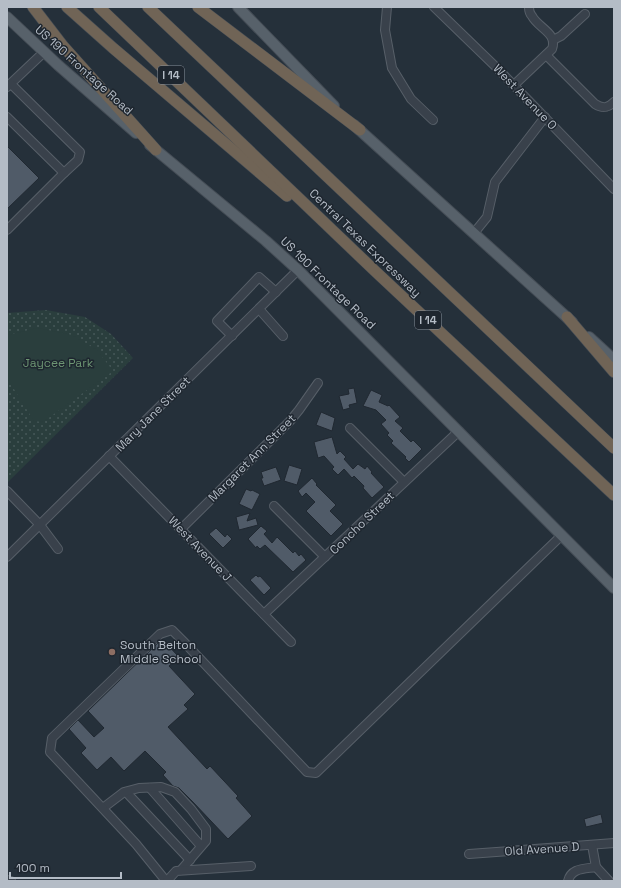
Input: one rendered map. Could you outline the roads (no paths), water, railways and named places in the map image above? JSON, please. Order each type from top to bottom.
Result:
[{"type":"highway","points":[[33,7],[63,46],[156,150]]},
{"type":"highway","points":[[68,7],[113,48],[375,271]]},
{"type":"highway","name":"Central Texas Expressway","points":[[99,7],[375,271],[614,496]]},
{"type":"highway","name":"Central Texas Expressway","points":[[148,7],[614,448]]},
{"type":"highway","points":[[198,7],[360,130]]},
{"type":"highway","points":[[567,317],[614,372]]},
{"type":"main road","points":[[238,7],[336,108],[614,360]]},
{"type":"main road","name":"US 190 Frontage Road","points":[[7,17],[44,52],[156,150],[266,241],[298,270],[460,431],[614,588]]},
{"type":"street","points":[[387,7],[385,30],[392,68],[410,99],[433,120]]},
{"type":"street","name":"West Avenue O","points":[[434,7],[613,185]]},
{"type":"street","points":[[514,85],[552,49],[554,44],[547,32],[532,17],[529,7]]},
{"type":"street","points":[[553,40],[561,36],[585,14]]},
{"type":"street","points":[[7,230],[78,160],[80,152],[9,86],[44,52]]},
{"type":"street","points":[[546,55],[595,104],[604,108],[614,102]]},
{"type":"street","points":[[7,117],[64,173]]},
{"type":"street","points":[[474,233],[487,217],[495,182],[545,117]]},
{"type":"street","name":"Mary Jane Street","points":[[7,558],[298,270]]},
{"type":"street","points":[[232,336],[217,321],[259,277],[276,292]]},
{"type":"street","points":[[259,309],[283,336]]},
{"type":"street","name":"Margaret Ann Street","points":[[181,529],[290,420],[318,383]]},
{"type":"street","points":[[350,428],[404,482]]},
{"type":"street","name":"Concho Street","points":[[264,614],[460,431]]},
{"type":"street","name":"West Avenue J","points":[[109,456],[291,642]]},
{"type":"street","points":[[7,491],[40,525],[58,549]]},
{"type":"street","points":[[274,506],[325,557]]},
{"type":"street","points":[[251,866],[181,870],[176,871],[167,881],[136,844],[50,752],[52,738],[160,634],[172,630],[308,772],[316,773],[562,536]]},
{"type":"street","points":[[102,808],[126,792],[140,788],[161,787],[174,792],[206,829],[206,841],[181,870]]},
{"type":"street","points":[[150,788],[201,846]]},
{"type":"street","points":[[126,792],[190,860]]},
{"type":"street","name":"Old Avenue D","points":[[470,854],[614,843]]},
{"type":"street","points":[[592,845],[596,868],[609,881]]},
{"type":"street","points":[[568,881],[570,876],[578,869],[596,868]]},
{"type":"street","points":[[7,880],[11,881]]},
{"type":"place","name":"South Belton Middle School","points":[[112,652]]},
{"type":"park label","name":"Jaycee Park","points":[[58,363]]}]
